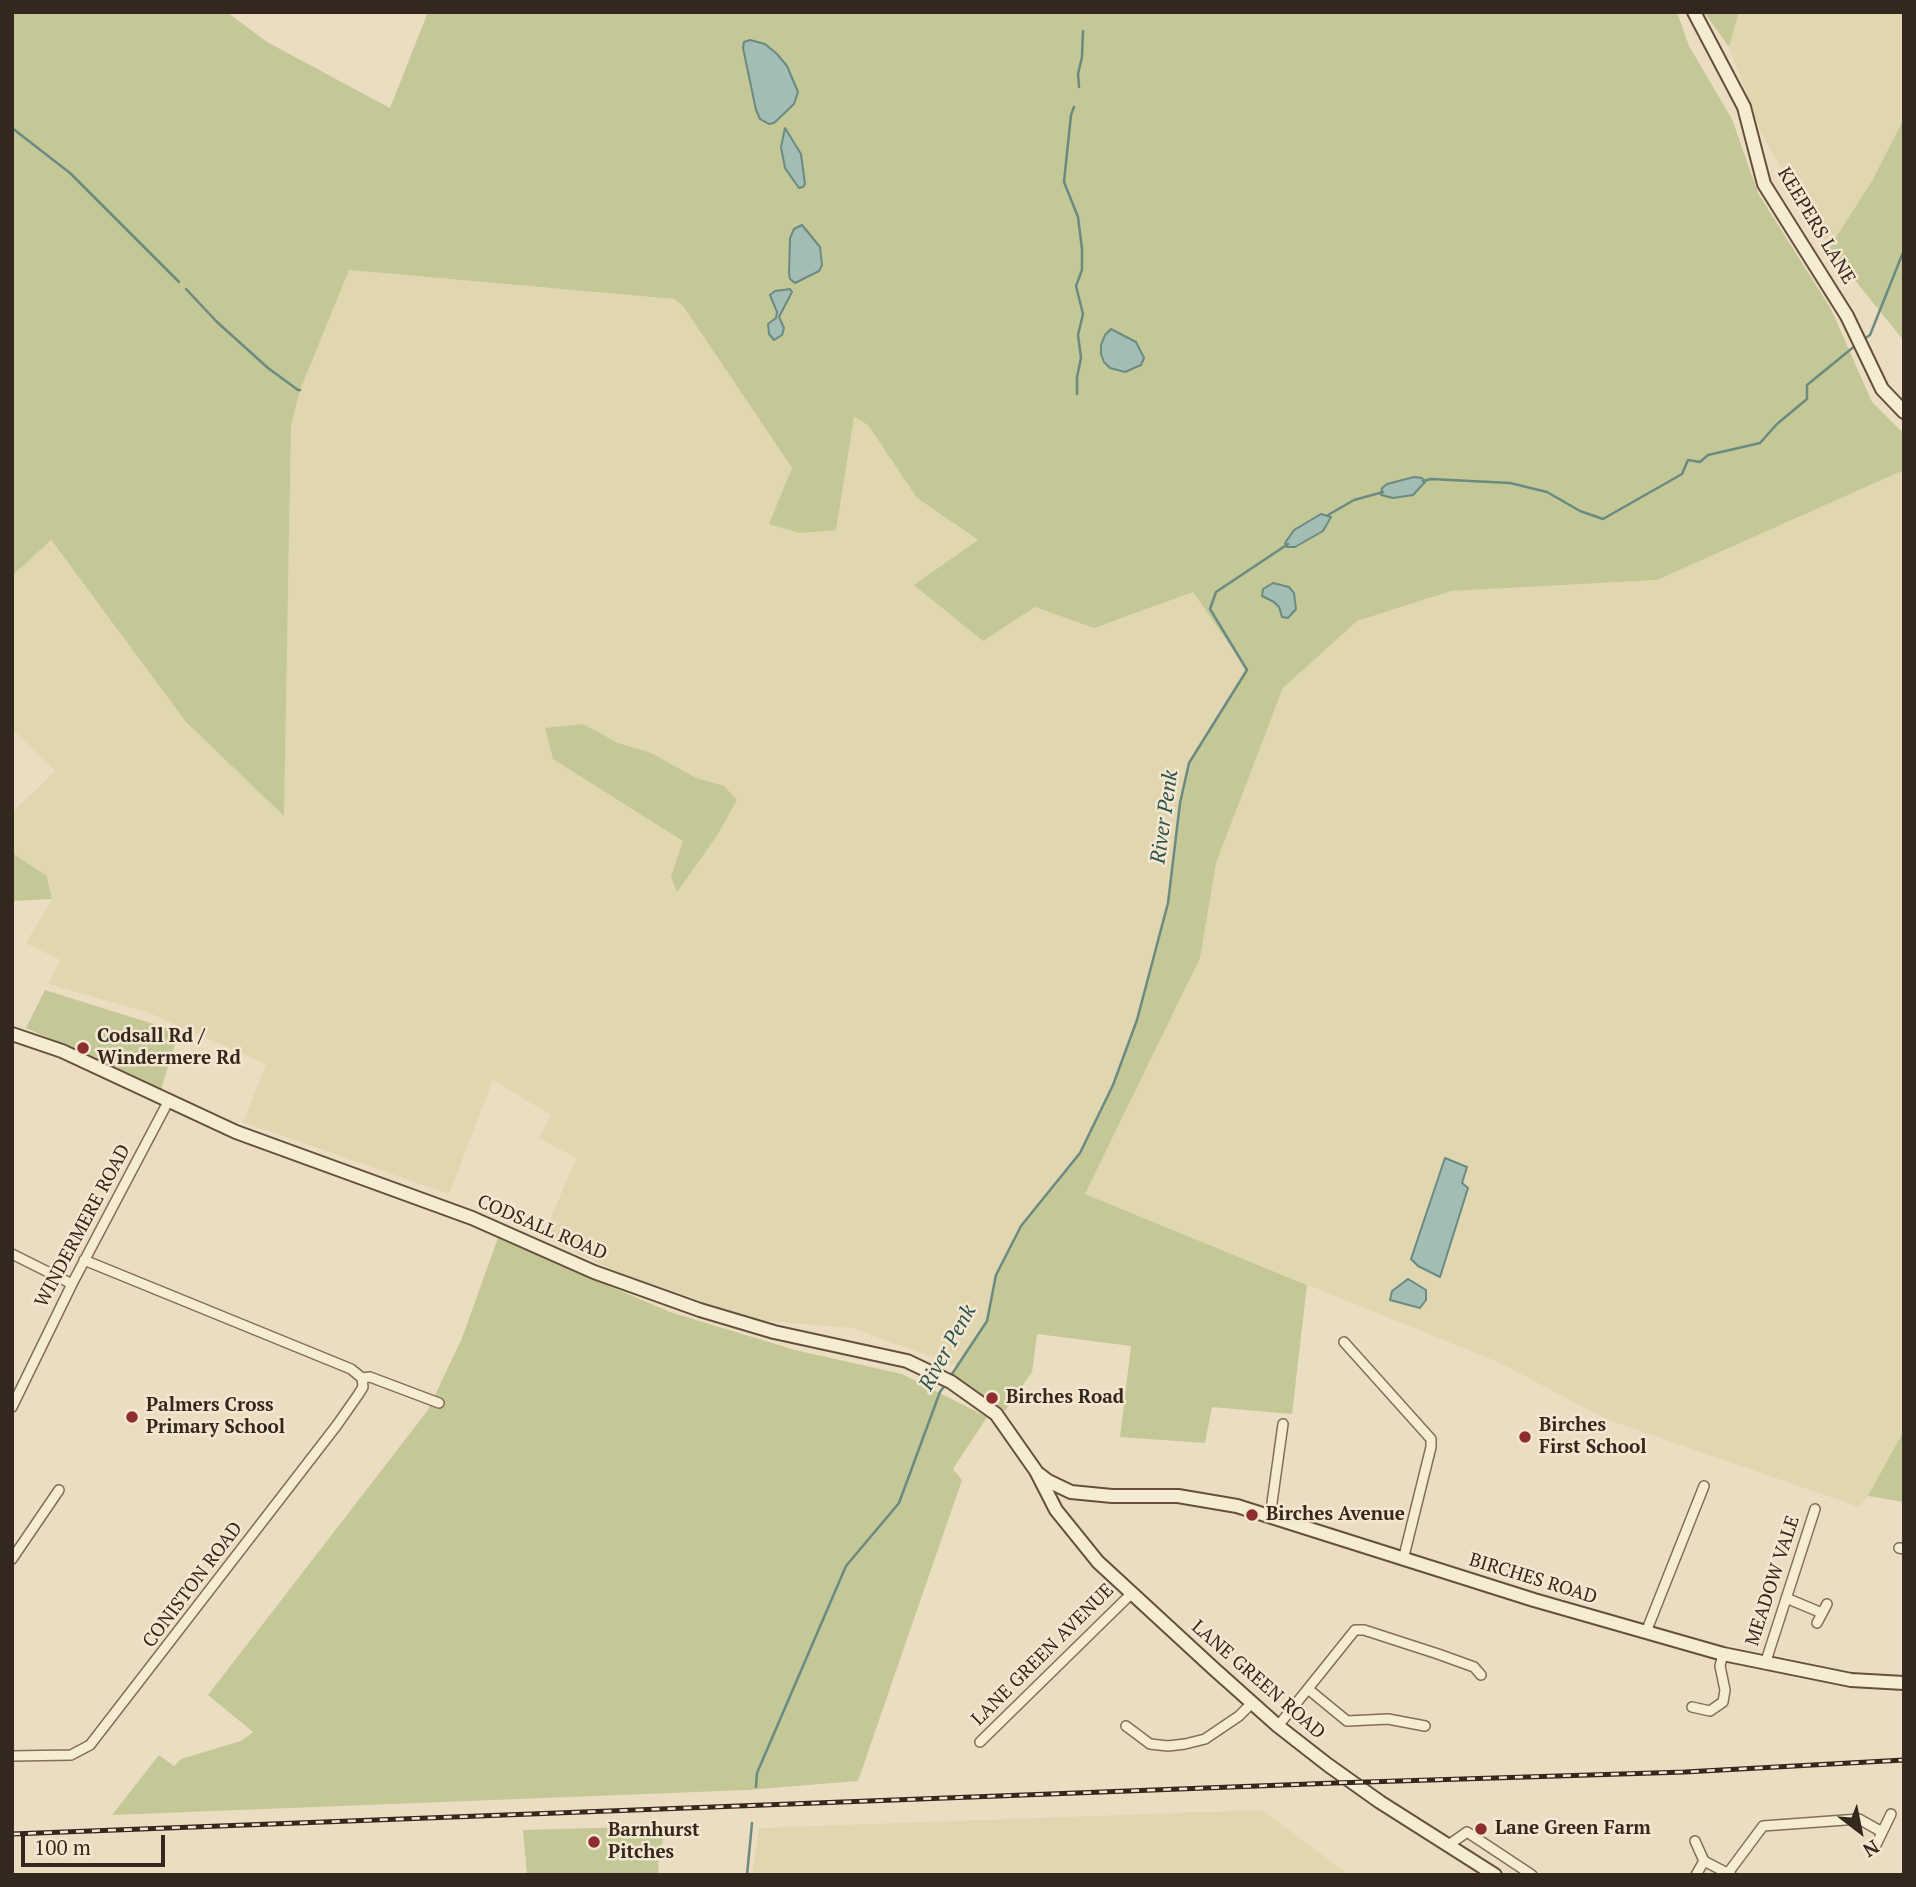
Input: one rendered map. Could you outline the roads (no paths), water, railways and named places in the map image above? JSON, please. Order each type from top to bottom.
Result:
[{"type":"street","name":"KEEPERS LANE","points":[[1694,12],[1744,107],[1764,184],[1847,316],[1882,389],[1904,412]]},
{"type":"street","name":"CODSALL ROAD","points":[[12,1034],[62,1051],[236,1132],[449,1210],[594,1272],[700,1310],[774,1332],[907,1361],[951,1382],[996,1414],[1036,1471]]},
{"type":"street","name":"WINDERMERE ROAD","points":[[12,1407],[72,1284],[169,1100]]},
{"type":"street","points":[[12,1254],[72,1284]]},
{"type":"street","points":[[85,1260],[351,1369],[362,1378],[370,1377],[439,1404]]},
{"type":"street","points":[[1344,1342],[1431,1439],[1404,1560]]},
{"type":"street","name":"CONISTON ROAD","points":[[12,1756],[71,1755],[90,1745],[337,1424],[363,1387],[362,1378]]},
{"type":"street","points":[[1270,1517],[1283,1424]]},
{"type":"street","name":"BIRCHES ROAD","points":[[1036,1471],[1048,1481],[1071,1492],[1112,1496],[1178,1496],[1237,1506],[1534,1600],[1723,1654],[1851,1680],[1904,1683]]},
{"type":"street","name":"LANE GREEN ROAD","points":[[1036,1471],[1068,1528],[1131,1594],[1278,1727],[1380,1802],[1495,1875]]},
{"type":"street","points":[[1646,1632],[1704,1486]]},
{"type":"street","points":[[12,1559],[59,1490]]},
{"type":"street","name":"MEADOW VALE","points":[[1765,1664],[1815,1509]]},
{"type":"street","name":"LANE GREEN AVENUE","points":[[980,1742],[1131,1594]]},
{"type":"street","points":[[1786,1598],[1825,1608],[1817,1623]]},
{"type":"street","points":[[1278,1727],[1352,1633],[1360,1629],[1465,1663],[1474,1667],[1481,1675]]},
{"type":"street","points":[[1692,1707],[1710,1712],[1723,1702],[1720,1666],[1723,1654]]},
{"type":"street","points":[[1308,1689],[1348,1721],[1388,1719],[1425,1726]]},
{"type":"street","points":[[1125,1726],[1150,1744],[1185,1744],[1205,1739],[1239,1716],[1252,1703]]},
{"type":"street","points":[[1874,1849],[1891,1814]]},
{"type":"street","points":[[1695,1841],[1704,1861],[1730,1874],[1763,1825],[1859,1819],[1882,1832]]},
{"type":"street","points":[[1450,1844],[1467,1832],[1532,1875]]},
{"type":"street","points":[[1696,1875],[1704,1861]]},
{"type":"water","points":[[750,40],[765,44],[777,54],[787,66],[798,92],[794,104],[774,123],[769,124],[760,119],[756,110],[743,48],[744,42]]},
{"type":"water","points":[[785,128],[801,154],[805,184],[803,187],[799,188],[785,168],[781,147]]},
{"type":"water","points":[[802,225],[820,247],[822,265],[819,271],[795,283],[790,279],[789,273],[790,238],[794,229]]},
{"type":"water","points":[[790,289],[792,292],[779,317],[784,328],[782,335],[774,340],[769,334],[768,324],[776,318],[777,312],[770,295],[775,291]]},
{"type":"water","points":[[1111,329],[1136,342],[1144,358],[1141,365],[1125,372],[1110,368],[1104,362],[1101,345]]},
{"type":"water","points":[[1414,477],[1422,478],[1425,482],[1413,495],[1393,498],[1381,495],[1382,488],[1387,484]]},
{"type":"water","points":[[1321,514],[1331,517],[1323,531],[1295,547],[1287,547],[1285,543],[1294,530]]},
{"type":"water","points":[[1273,583],[1289,587],[1294,593],[1296,609],[1288,618],[1282,617],[1274,602],[1262,596],[1263,589]]},
{"type":"water","points":[[1445,1158],[1467,1167],[1462,1183],[1468,1188],[1440,1277],[1418,1266],[1411,1259]]},
{"type":"water","points":[[1408,1279],[1426,1290],[1426,1300],[1420,1308],[1390,1300],[1392,1291]]},
{"type":"waterway","points":[[1079,87],[1083,31]]},
{"type":"waterway","points":[[1074,107],[1064,182],[1078,217],[1082,249],[1082,270],[1076,286],[1083,314],[1078,335],[1081,358],[1077,394]]},
{"type":"waterway","points":[[12,128],[70,173],[179,282]]},
{"type":"waterway","name":"River Penk","points":[[1864,339],[1870,335],[1904,250]]},
{"type":"waterway","points":[[186,289],[217,322],[268,368],[300,390]]},
{"type":"waterway","name":"River Penk","points":[[1423,481],[1431,479],[1510,483],[1547,492],[1580,511],[1603,519],[1682,474],[1688,460],[1700,462],[1708,455],[1760,443],[1777,424],[1807,399],[1807,385],[1856,345]]},
{"type":"waterway","name":"River Penk","points":[[1328,515],[1354,500],[1383,492]]},
{"type":"waterway","name":"River Penk","points":[[950,1377],[987,1321],[996,1275],[1021,1226],[1080,1153],[1113,1085],[1137,1020],[1168,903],[1180,803],[1189,763],[1247,670],[1210,609],[1216,592],[1288,544]]},
{"type":"waterway","name":"River Penk","points":[[756,1787],[757,1773],[846,1566],[899,1503],[940,1392],[945,1385]]},
{"type":"waterway","name":"River Penk","points":[[747,1875],[752,1823]]},
{"type":"railway","points":[[12,1834],[1685,1772],[1904,1760]]},
{"type":"place","name":"Codsall Rd / Windermere Rd","points":[[83,1048]]},
{"type":"place","name":"Birches Road","points":[[992,1398]]},
{"type":"place","name":"Palmers Cross Primary School","points":[[132,1417]]},
{"type":"place","name":"Birches First School","points":[[1525,1437]]},
{"type":"place","name":"Birches Avenue","points":[[1252,1515]]},
{"type":"place","name":"Lane Green Farm","points":[[1481,1829]]},
{"type":"place","name":"Barnhurst Pitches","points":[[594,1842]]}]
